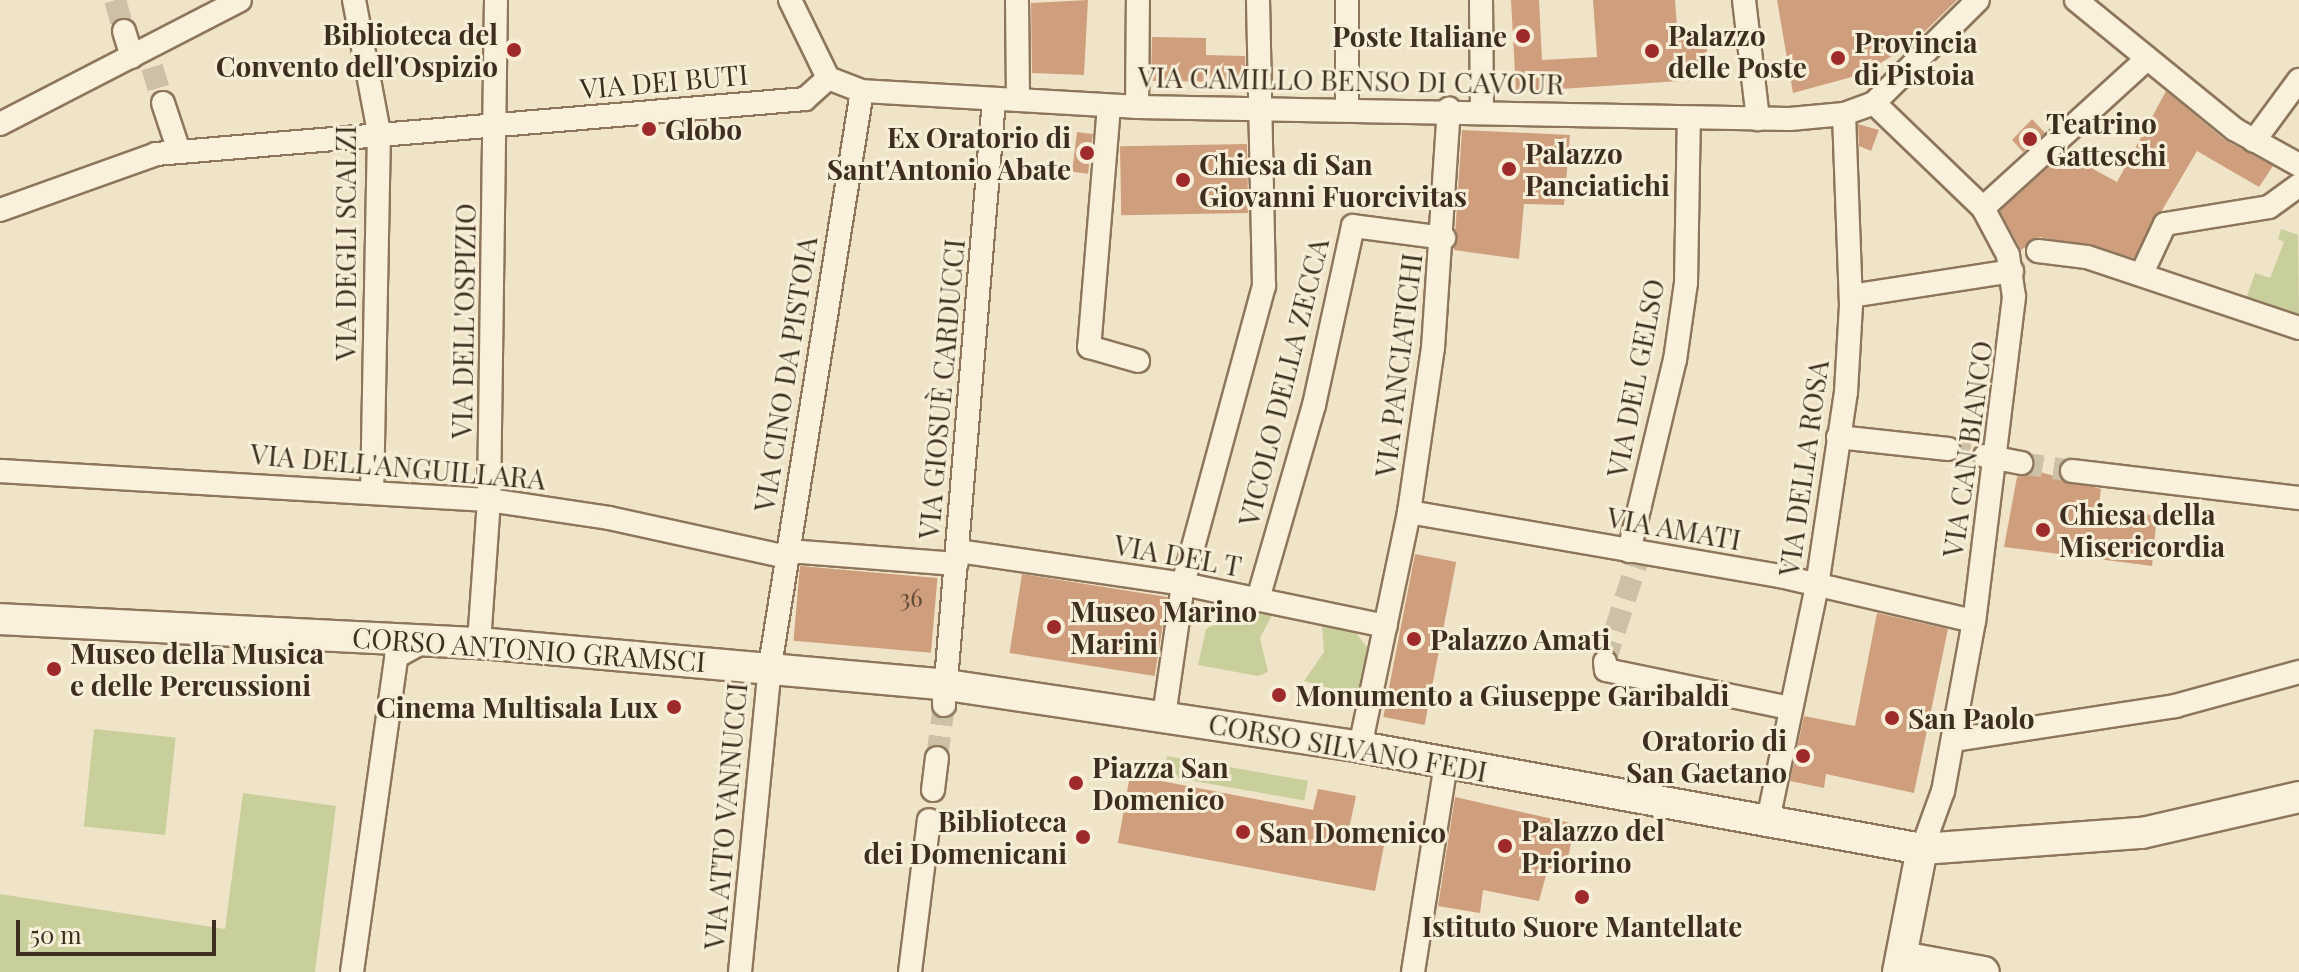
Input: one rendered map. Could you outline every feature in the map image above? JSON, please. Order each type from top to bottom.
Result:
[{"type":"street","points":[[0,124],[143,58],[240,0]]},
{"type":"street","name":"VIA DEGLI SCALZI","points":[[354,0],[379,132],[372,489]]},
{"type":"street","name":"VIA DELL'OSPIZIO","points":[[479,643],[489,500],[497,125],[496,0]]},
{"type":"street","points":[[790,0],[828,78]]},
{"type":"street","points":[[1017,0],[1018,100]]},
{"type":"street","points":[[1137,107],[1138,0]]},
{"type":"street","points":[[1164,716],[1183,584],[1264,286],[1258,0]]},
{"type":"street","points":[[1347,0],[1347,108]]},
{"type":"street","points":[[1481,0],[1482,110]]},
{"type":"street","points":[[1744,0],[1758,119]]},
{"type":"street","points":[[1874,103],[1978,0]]},
{"type":"street","points":[[2076,0],[2254,141],[2299,165]]},
{"type":"street","points":[[124,31],[143,58]]},
{"type":"street","points":[[1983,208],[2147,59]]},
{"type":"street","name":"VIA DEI BUTI","points":[[0,210],[141,158],[179,151],[805,99],[828,78]]},
{"type":"street","name":"VIA CAMILLO BENSO DI CAVOUR","points":[[828,78],[862,91],[1137,107],[1449,109],[1758,119],[1844,114],[1874,103]]},
{"type":"street","points":[[2254,141],[2299,80]]},
{"type":"street","name":"VIA CINO DA PISTOIA","points":[[770,666],[780,554],[862,91]]},
{"type":"street","name":"VIA GIOSUÈ CARDUCCI","points":[[945,695],[994,99]]},
{"type":"street","points":[[163,103],[179,151]]},
{"type":"street","name":"VIA CAN BIANCO","points":[[1874,103],[1983,208],[2021,257],[2001,459],[1974,621],[1954,740],[1922,849]]},
{"type":"street","points":[[1109,106],[1089,347],[1138,361]]},
{"type":"street","name":"VIA PANCIATICHI","points":[[1360,747],[1409,512],[1444,238],[1449,109]]},
{"type":"street","name":"VIA DELLA ROSA","points":[[1767,825],[1817,586],[1838,437],[1851,296],[1844,114]]},
{"type":"street","name":"VIA DEL GELSO","points":[[1636,556],[1681,314],[1689,119]]},
{"type":"street","points":[[2142,273],[2165,224],[2269,207],[2299,185]]},
{"type":"street","name":"VICOLO DELLA ZECCA","points":[[1258,599],[1314,405],[1353,226],[1444,238]]},
{"type":"street","points":[[1851,296],[2021,257],[2079,255],[2142,273],[2299,328]]},
{"type":"street","points":[[1838,437],[1948,449]]},
{"type":"street","name":"VIA DELL'ANGUILLARA","points":[[0,471],[372,489],[489,500],[609,518],[780,554]]},
{"type":"street","points":[[2072,471],[2299,498]]},
{"type":"street","name":"VIA AMATI","points":[[1409,512],[1636,556],[1817,586],[1974,621]]},
{"type":"street","name":"VIA DEL T","points":[[780,554],[957,557],[1183,584],[1386,626]]},
{"type":"street","name":"CORSO ANTONIO GRAMSCI","points":[[0,619],[392,648],[426,640],[479,643],[770,666]]},
{"type":"street","points":[[352,972],[392,648]]},
{"type":"street","points":[[1605,662],[1606,670],[1790,708]]},
{"type":"street","name":"CORSO SILVANO FEDI","points":[[770,666],[945,695],[1164,716],[1360,747],[1767,825],[1922,849],[2024,847],[2142,833],[2299,797]]},
{"type":"street","name":"VIA ATTO VANNUCCI","points":[[740,972],[770,666]]},
{"type":"street","points":[[1954,740],[2175,706],[2299,672]]},
{"type":"street","points":[[933,790],[937,758]]},
{"type":"street","points":[[1413,972],[1446,764]]},
{"type":"street","points":[[910,972],[929,820]]},
{"type":"street","points":[[1922,849],[1900,964],[1984,972]]},
{"type":"green space","points":[[2281,229],[2298,235],[2299,321],[2245,302],[2255,273],[2270,278],[2284,242],[2278,239]]},
{"type":"green space","points":[[1240,609],[1272,615],[1260,638],[1268,672],[1258,676],[1198,665],[1206,629]]},
{"type":"green space","points":[[1322,626],[1356,633],[1370,651],[1362,697],[1304,681],[1324,652]]},
{"type":"green space","points":[[94,729],[176,738],[165,835],[84,826]]},
{"type":"green space","points":[[1167,756],[1308,781],[1304,801],[1164,776]]},
{"type":"green space","points":[[243,793],[336,806],[315,972],[0,972],[0,894],[225,929]]},
{"type":"building","points":[[1088,0],[1084,75],[1032,73],[1031,3]]},
{"type":"building","name":"Palazzo delle Poste","points":[[1511,0],[1539,0],[1542,60],[1597,57],[1593,0],[1675,0],[1678,39],[1706,37],[1709,79],[1516,92]]},
{"type":"building","name":"Provincia di Pistoia","points":[[1777,0],[1957,0],[1914,42],[1863,74],[1793,93]]},
{"type":"building","points":[[1152,37],[1206,38],[1206,55],[1245,56],[1246,82],[1151,81]]},
{"type":"building","points":[[2166,91],[2225,140],[2273,166],[2259,187],[2197,151],[2134,258],[2040,237],[2021,250],[2000,211],[2064,153],[2117,182]]},
{"type":"building","name":"Teatrino Gatteschi","points":[[2032,119],[2045,133],[2023,152],[2012,140]]},
{"type":"building","points":[[1858,124],[1879,130],[1871,151],[1859,146]]},
{"type":"building","name":"Palazzo Panciatichi","points":[[1462,130],[1570,135],[1564,205],[1524,204],[1519,259],[1454,250]]},
{"type":"building","name":"Ex Oratorio di Sant'Antonio Abate","points":[[1077,132],[1093,134],[1088,174],[1072,172]]},
{"type":"building","name":"Chiesa di San Giovanni Fuorcivitas","points":[[1247,144],[1248,213],[1121,215],[1120,146]]},
{"type":"building","points":[[2033,470],[2101,489],[2098,514],[2157,515],[2152,566],[2004,547],[2017,477]]},
{"type":"building","name":"Palazzo Amati","points":[[1415,554],[1456,562],[1425,725],[1383,717]]},
{"type":"building","points":[[800,566],[937,578],[931,653],[793,641]]},
{"type":"building","name":"Museo Marino Marini","points":[[1022,574],[1167,597],[1155,676],[1009,653]]},
{"type":"building","name":"San Paolo","points":[[1877,613],[1948,629],[1914,793],[1826,774],[1824,788],[1790,781],[1804,716],[1855,726]]},
{"type":"building","name":"San Domenico","points":[[1130,775],[1313,810],[1318,789],[1356,796],[1349,829],[1386,836],[1375,891],[1118,843]]},
{"type":"building","name":"Palazzo del Priorino","points":[[1455,797],[1575,824],[1565,872],[1548,868],[1539,901],[1483,890],[1480,913],[1438,906]]},
{"type":"tunnel","points":[[115,0],[124,31]]},
{"type":"tunnel","points":[[152,67],[163,103]]},
{"type":"tunnel","points":[[1948,449],[1984,456]]},
{"type":"tunnel","points":[[2021,463],[2072,471]]},
{"type":"tunnel","points":[[1605,662],[1637,562]]},
{"type":"tunnel","points":[[937,758],[944,705]]},
{"type":"place","name":"Poste Italiane","points":[[1523,36]]},
{"type":"place","name":"Biblioteca del Convento dell'Ospizio","points":[[514,50]]},
{"type":"place","name":"Palazzo delle Poste","points":[[1652,51]]},
{"type":"place","name":"Provincia di Pistoia","points":[[1838,58]]},
{"type":"place","name":"Globo","points":[[649,129]]},
{"type":"place","name":"Teatrino Gatteschi","points":[[2030,139]]},
{"type":"place","name":"Ex Oratorio di Sant'Antonio Abate","points":[[1087,153]]},
{"type":"place","name":"Palazzo Panciatichi","points":[[1509,169]]},
{"type":"place","name":"Chiesa di San Giovanni Fuorcivitas","points":[[1183,180]]},
{"type":"place","name":"Chiesa della Misericordia","points":[[2043,530]]},
{"type":"place","name":"Museo Marino Marini","points":[[1054,627]]},
{"type":"place","name":"Palazzo Amati","points":[[1414,639]]},
{"type":"place","name":"Museo della Musica e delle Percussioni","points":[[54,669]]},
{"type":"place","name":"Monumento a Giuseppe Garibaldi","points":[[1279,695]]},
{"type":"place","name":"Cinema Multisala Lux","points":[[674,707]]},
{"type":"place","name":"San Paolo","points":[[1892,718]]},
{"type":"place","name":"Oratorio di San Gaetano","points":[[1803,756]]},
{"type":"place","name":"Piazza San Domenico","points":[[1076,783]]},
{"type":"place","name":"San Domenico","points":[[1243,832]]},
{"type":"place","name":"Biblioteca dei Domenicani","points":[[1083,837]]},
{"type":"place","name":"Palazzo del Priorino","points":[[1505,846]]},
{"type":"place","name":"Istituto Suore Mantellate","points":[[1582,897]]}]
